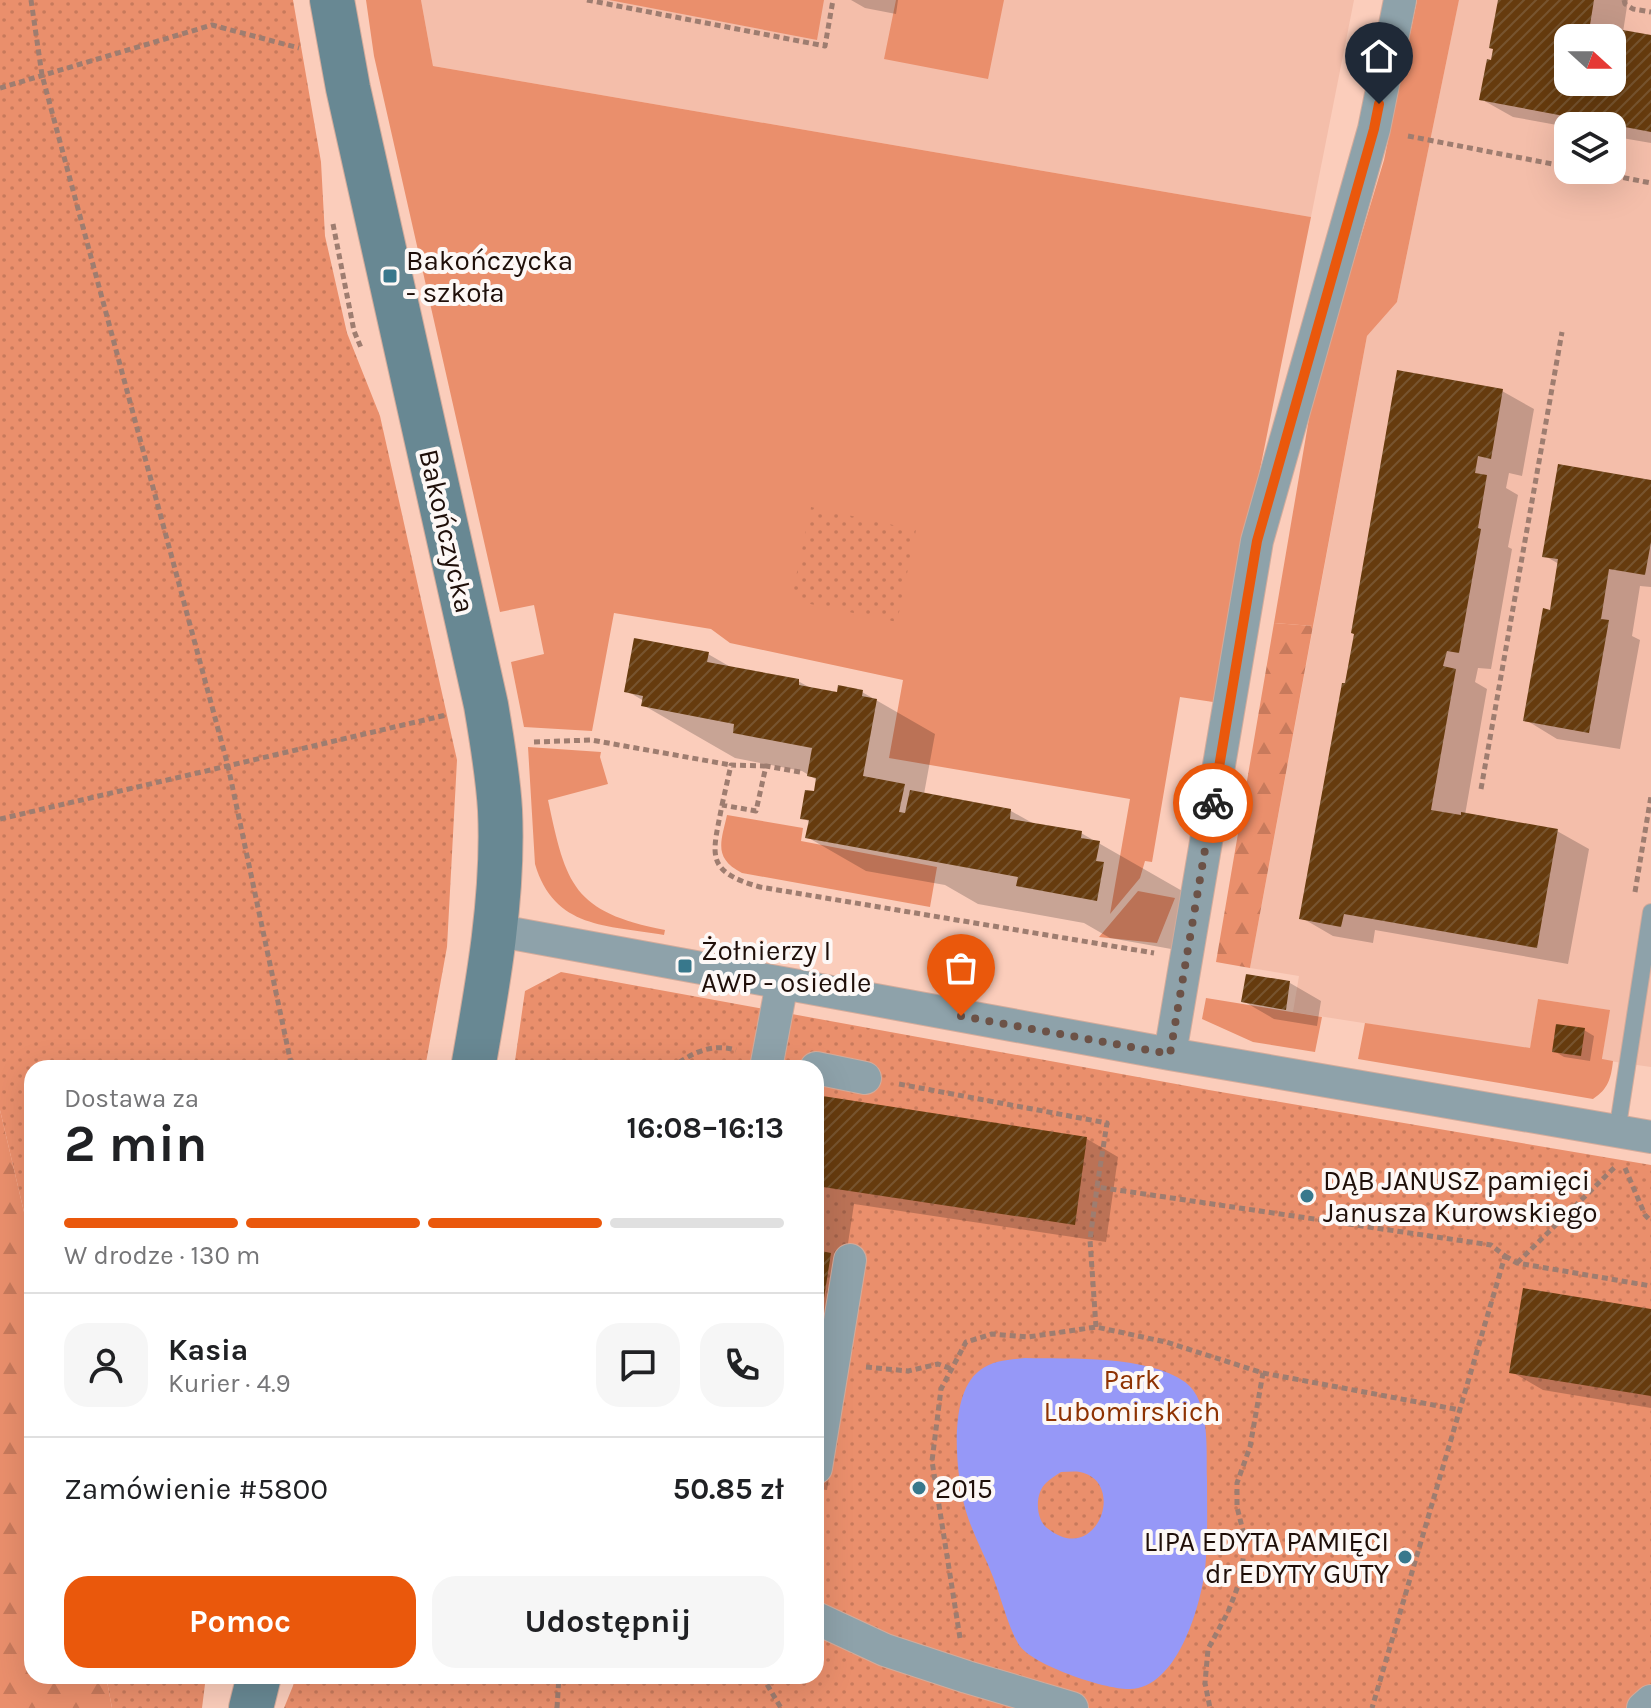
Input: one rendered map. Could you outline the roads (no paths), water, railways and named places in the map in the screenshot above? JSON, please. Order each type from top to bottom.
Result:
[{"type":"street","name":"Bakończycka","points":[[332,0],[340,49],[486,705],[500,810],[494,930],[474,1060]]},
{"type":"street","points":[[1170,1054],[1257,541],[1374,129],[1400,0]]},
{"type":"street","points":[[494,930],[1170,1054],[1651,1137]]},
{"type":"street","points":[[769,1060],[782,983]]},
{"type":"street","points":[[824,1070],[865,1078]]},
{"type":"street","points":[[824,1419],[850,1260]]},
{"type":"street","points":[[824,1622],[885,1650],[1072,1708]]},
{"type":"street","points":[[251,1708],[257,1684]]},
{"type":"street","points":[[1643,1708],[1651,1701]]},
{"type":"lane","points":[[1617,1132],[1650,921]]},
{"type":"water","points":[[1025,1358],[1108,1360],[1150,1367],[1185,1382],[1199,1401],[1207,1455],[1205,1570],[1198,1604],[1183,1643],[1161,1675],[1147,1685],[1130,1689],[1088,1681],[1027,1653],[1011,1630],[973,1532],[964,1504],[957,1453],[962,1397],[979,1371],[1001,1361]],"holes":[[[1061,1472],[1080,1472],[1094,1479],[1102,1491],[1104,1505],[1100,1519],[1092,1530],[1080,1538],[1064,1537],[1047,1528],[1040,1518],[1038,1499],[1042,1487]]]},
{"type":"place","name":"Bakończycka - szkoła","points":[[390,276]]},
{"type":"place","name":"Żołnierzy I AWP - osiedle","points":[[685,966]]},
{"type":"place","name":"DĄB JANUSZ pamięci Janusza Kurowskiego","points":[[1307,1196]]},
{"type":"place","name":"2015","points":[[919,1488]]},
{"type":"place","name":"LIPA EDYTA PAMIĘCI dr EDYTY GUTY","points":[[1405,1557]]},
{"type":"park label","name":"Park Lubomirskich","points":[[1132,1395]]}]
